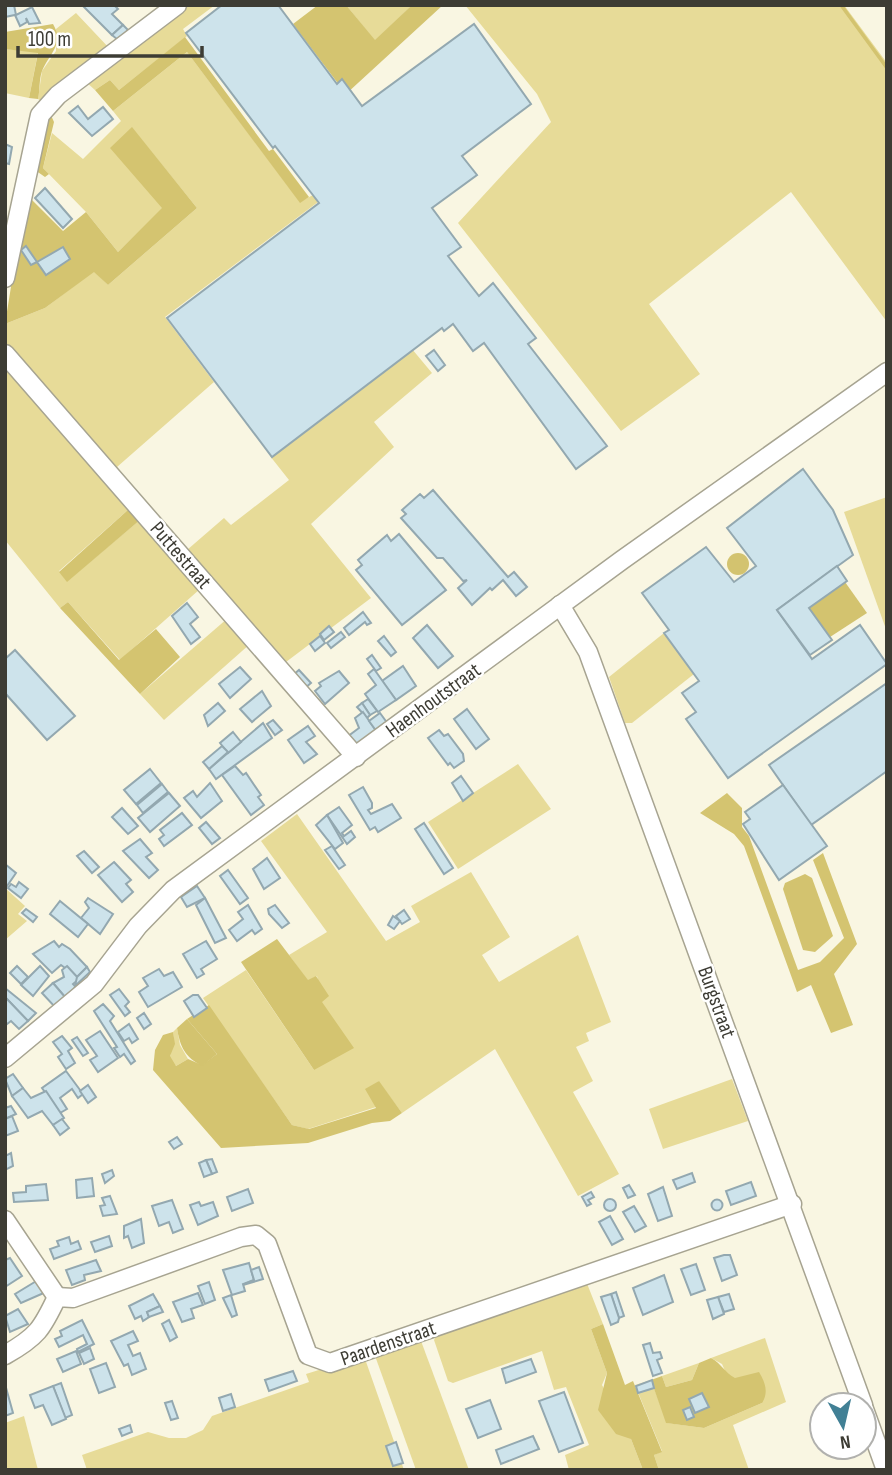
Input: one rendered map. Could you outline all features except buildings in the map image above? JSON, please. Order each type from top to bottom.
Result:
[{"type":"street","points":[[5,278],[40,115],[58,95],[177,5]]},
{"type":"street","name":"Puttestraat","points":[[5,354],[356,757]]},
{"type":"street","name":"Haenhoutstraat","points":[[5,1058],[94,984],[149,913],[173,890],[560,605],[887,373]]},
{"type":"street","name":"Burgstraat","points":[[560,605],[588,652],[792,1204],[857,1391]]},
{"type":"street","name":"Paardenstraat","points":[[57,1297],[73,1298],[241,1237],[256,1236],[267,1244],[308,1355],[330,1363],[792,1204]]},
{"type":"street","points":[[5,1220],[57,1297],[41,1330],[32,1340],[5,1355]]},
{"type":"street","name":"Burgstraat","points":[[878,1448],[886,1470]]},
{"type":"shaded area","points":[[186,5],[215,5],[183,29],[187,36],[119,90],[110,80],[95,90],[86,82]]},
{"type":"shaded area","points":[[318,5],[346,5],[375,40],[412,5],[443,5],[346,94],[293,24]]},
{"type":"shaded area","points":[[346,5],[412,5],[375,41]]},
{"type":"shaded area","points":[[465,5],[844,5],[887,63],[887,322],[791,192],[649,304],[700,374],[621,431],[458,223],[551,122],[537,94]]},
{"type":"shaded area","points":[[76,13],[110,49],[43,102],[38,99],[42,71],[56,51],[56,29]]},
{"type":"shaded area","points":[[53,24],[57,43],[42,71],[38,99],[29,98],[38,53],[5,49],[5,32]]},
{"type":"shaded area","points":[[185,37],[269,151],[273,149],[309,197],[300,203],[187,52],[113,111],[95,90],[110,80],[119,90]]},
{"type":"shaded area","points":[[5,49],[38,52],[29,98],[5,93]]},
{"type":"shaded area","points":[[187,52],[300,202],[313,195],[318,202],[165,317],[214,382],[117,467],[5,342],[5,324],[45,308],[94,271],[108,285],[197,208],[132,128],[111,148],[163,208],[118,252],[86,212],[43,168],[52,133],[83,159],[121,121],[113,111]]},
{"type":"shaded area","points":[[49,111],[54,122],[43,168],[49,174],[45,177],[32,168]]},
{"type":"shaded area","points":[[132,127],[197,208],[108,285],[94,272],[45,308],[5,324],[26,194],[63,231],[86,212],[118,252],[162,208],[110,148]]},
{"type":"shaded area","points":[[412,349],[432,373],[374,422],[394,447],[311,524],[371,598],[282,665],[187,550],[224,518],[231,525],[289,480],[270,456]]},
{"type":"shaded area","points":[[5,366],[129,509],[59,571],[67,581],[140,520],[200,589],[120,660],[68,602],[60,608],[5,540]]},
{"type":"shaded area","points":[[887,497],[887,632],[844,512]]},
{"type":"shaded area","points":[[129,509],[140,520],[67,582],[59,572]]},
{"type":"shaded area","points":[[738,553],[746,556],[749,564],[746,572],[738,575],[730,572],[727,564],[730,556]]},
{"type":"shaded area","points":[[845,582],[867,613],[830,637],[809,608]]},
{"type":"shaded area","points":[[68,602],[119,660],[156,629],[180,657],[140,694],[60,608]]},
{"type":"shaded area","points":[[228,618],[250,644],[164,720],[140,694]]},
{"type":"shaded area","points":[[664,633],[694,674],[632,723],[625,723],[609,677]]},
{"type":"shaded area","points":[[518,764],[551,809],[458,869],[428,822]]},
{"type":"shaded area","points":[[727,793],[742,808],[742,827],[749,836],[798,970],[820,962],[844,938],[813,860],[823,853],[857,944],[834,974],[853,1025],[831,1033],[811,985],[797,992],[744,846],[734,834],[700,813]]},
{"type":"shaded area","points":[[297,814],[386,941],[420,922],[411,906],[471,872],[510,937],[482,955],[499,982],[578,935],[611,1022],[586,1033],[589,1041],[576,1047],[593,1081],[573,1092],[619,1174],[578,1196],[495,1049],[402,1113],[378,1081],[376,1107],[308,1129],[292,1125],[203,998],[246,970],[314,1070],[322,1002],[317,976],[308,981],[289,955],[327,932],[261,841]]},
{"type":"shaded area","points":[[805,874],[812,878],[833,936],[815,952],[803,950],[783,889],[785,883]]},
{"type":"shaded area","points":[[5,888],[25,906],[18,914],[27,921],[5,940]]},
{"type":"shaded area","points":[[277,939],[308,980],[316,976],[329,996],[322,1002],[354,1048],[314,1070],[241,962]]},
{"type":"shaded area","points":[[209,1005],[292,1125],[309,1129],[376,1108],[365,1089],[379,1081],[402,1113],[390,1121],[372,1123],[308,1143],[221,1148],[153,1070],[155,1050],[163,1035],[173,1032],[175,1044],[170,1056],[176,1066],[188,1059],[202,1065],[217,1054],[187,1019]]},
{"type":"shaded area","points":[[187,1019],[217,1054],[202,1066],[187,1055],[180,1041],[177,1028]]},
{"type":"shaded area","points":[[177,1028],[180,1045],[188,1059],[176,1066],[170,1062],[170,1058],[173,1032]]},
{"type":"shaded area","points":[[732,1079],[748,1121],[663,1149],[649,1109]]},
{"type":"shaded area","points":[[586,1281],[603,1324],[591,1329],[607,1373],[602,1385],[631,1439],[643,1470],[569,1470],[565,1455],[589,1445],[566,1387],[554,1390],[542,1351],[453,1383],[448,1381],[434,1340],[439,1331]]},
{"type":"shaded area","points":[[603,1324],[625,1385],[633,1381],[662,1452],[654,1455],[659,1470],[643,1470],[631,1439],[616,1434],[598,1410],[607,1373],[591,1329]]},
{"type":"shaded area","points":[[765,1338],[786,1402],[733,1425],[749,1470],[659,1470],[654,1455],[662,1451],[635,1385],[651,1380],[667,1423],[704,1428],[762,1403],[726,1373],[722,1364],[711,1358]]},
{"type":"shaded area","points":[[416,1339],[421,1341],[469,1470],[416,1470],[374,1353]]},
{"type":"shaded area","points":[[364,1356],[404,1470],[87,1470],[82,1455],[148,1432],[169,1438],[186,1438],[203,1430],[212,1416],[309,1382],[306,1374]]},
{"type":"shaded area","points":[[711,1358],[735,1378],[759,1372],[765,1387],[762,1403],[704,1428],[666,1423],[651,1380],[662,1376],[666,1387],[692,1380],[699,1363]]},
{"type":"shaded area","points":[[699,1363],[692,1380],[666,1387],[662,1376]]},
{"type":"shaded area","points":[[24,1416],[38,1470],[5,1470],[5,1423]]},
{"type":"waterway","points":[[841,5],[887,68]]}]
